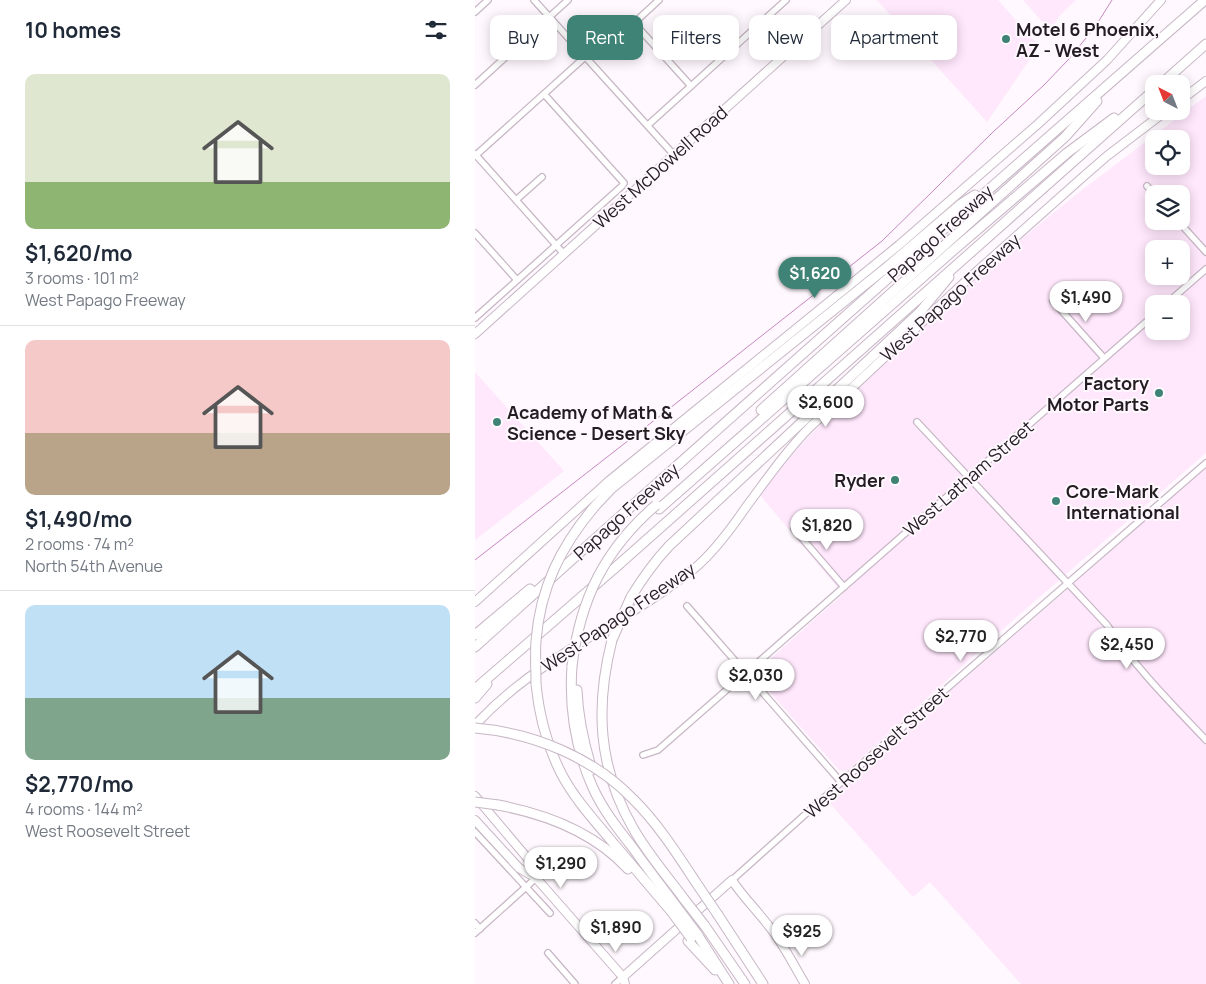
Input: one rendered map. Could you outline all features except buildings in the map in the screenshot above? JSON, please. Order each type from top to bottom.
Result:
[{"type":"highway","name":"Papago Freeway","points":[[475,646],[1001,178],[1205,0]]},
{"type":"highway","points":[[1171,75],[1206,44]]},
{"type":"highway","points":[[729,984],[696,934],[618,829],[594,789],[579,750],[571,692],[581,638],[595,593],[616,557],[635,532],[658,507],[1065,137],[1120,74]]},
{"type":"highway","points":[[658,507],[1060,159],[1145,97]]},
{"type":"highway","name":"Papago Freeway","points":[[475,689],[616,567],[1145,98]]},
{"type":"highway","points":[[676,907],[596,823],[569,787],[558,767],[546,737],[535,684],[535,643],[542,602],[553,570],[573,533],[595,506],[617,484],[887,267],[961,204],[1001,178]]},
{"type":"highway","points":[[676,907],[620,802],[613,785],[604,746],[601,717],[606,664],[612,640],[631,597],[659,556],[920,312],[971,252]]},
{"type":"highway","points":[[475,635],[648,491]]},
{"type":"highway","points":[[475,698],[510,658]]},
{"type":"highway","points":[[475,727],[527,738],[562,751],[590,765],[627,793],[662,832],[763,984]]},
{"type":"highway","points":[[475,802],[536,814],[574,829],[613,854],[631,872],[676,907]]},
{"type":"highway","points":[[696,934],[743,981]]},
{"type":"main road","name":"West McDowell Road","points":[[475,334],[846,0]]},
{"type":"main road","points":[[475,602],[610,480],[899,245],[1097,70],[1161,0]]},
{"type":"main road","points":[[1190,93],[1206,81]]},
{"type":"main road","name":"West Papago Freeway","points":[[475,727],[505,696],[545,665],[665,590],[697,566],[720,542],[797,440],[844,394],[967,280],[1084,176],[1154,120]]},
{"type":"main road","points":[[475,796],[529,860],[536,878]]},
{"type":"main road","points":[[475,820],[519,868],[536,878],[624,981]]},
{"type":"main road","points":[[732,880],[780,941],[805,984]]},
{"type":"main road","name":"West Roosevelt Street","points":[[624,981],[732,880]]},
{"type":"street","points":[[475,12],[488,0]]},
{"type":"street","points":[[534,0],[547,15]]},
{"type":"street","points":[[551,15],[568,0]]},
{"type":"street","points":[[659,0],[634,23],[691,86]]},
{"type":"street","points":[[739,42],[786,0]]},
{"type":"street","points":[[557,26],[567,37]]},
{"type":"street","points":[[475,85],[502,60]]},
{"type":"street","points":[[564,254],[475,155],[582,60]]},
{"type":"street","points":[[588,60],[674,155]]},
{"type":"street","points":[[648,125],[720,60]]},
{"type":"street","name":"West McDowell Road","points":[[476,315],[624,183],[544,94]]},
{"type":"street","points":[[517,200],[542,177]]},
{"type":"street","points":[[1187,230],[1206,252]]},
{"type":"street","points":[[475,233],[517,280]]},
{"type":"street","points":[[1176,295],[1206,269]]},
{"type":"street","points":[[1053,301],[1104,358]]},
{"type":"street","name":"West Latham Street","points":[[643,755],[658,750],[1145,323]]},
{"type":"street","points":[[917,422],[1107,625],[1131,659],[1206,740]]},
{"type":"street","name":"West Roosevelt Street","points":[[732,880],[841,782],[1206,463]]},
{"type":"street","points":[[794,529],[844,586]]},
{"type":"street","points":[[687,606],[841,782]]},
{"type":"street","points":[[475,832],[550,912]]},
{"type":"street","points":[[475,933],[536,878]]},
{"type":"street","points":[[475,923],[480,928]]},
{"type":"street","points":[[548,953],[575,984]]},
{"type":"street","name":"West Roosevelt Street","points":[[615,984],[624,981]]},
{"type":"shaded area","points":[[877,0],[998,0],[1039,46],[987,122],[931,60],[957,60],[957,15],[891,15]]},
{"type":"shaded area","points":[[1023,0],[1076,0],[1061,14],[1050,30]]},
{"type":"shaded area","points":[[1206,96],[1206,453],[1013,620],[847,771],[839,770],[757,678],[757,671],[843,594],[760,495],[796,450],[843,401],[997,259],[1073,197],[1145,142],[1145,175],[1190,175],[1190,130],[1161,130],[1174,120],[1190,120],[1190,108]]},
{"type":"shaded area","name":"Academy of Math & Science - Desert Sky","points":[[475,372],[564,471],[475,540]]},
{"type":"shaded area","points":[[1206,467],[1206,984],[1021,984],[930,882],[913,897],[826,799]]},
{"type":"waterway","points":[[475,560],[882,241],[1068,60],[1095,27],[1112,0]]},
{"type":"place","name":"Motel 6 Phoenix, AZ - West","points":[[1006,39]]},
{"type":"place","name":"Factory Motor Parts","points":[[1159,393]]},
{"type":"place","name":"Academy of Math & Science - Desert Sky","points":[[497,422]]},
{"type":"place","name":"Ryder","points":[[895,480]]},
{"type":"place","name":"Core-Mark International","points":[[1056,501]]}]
